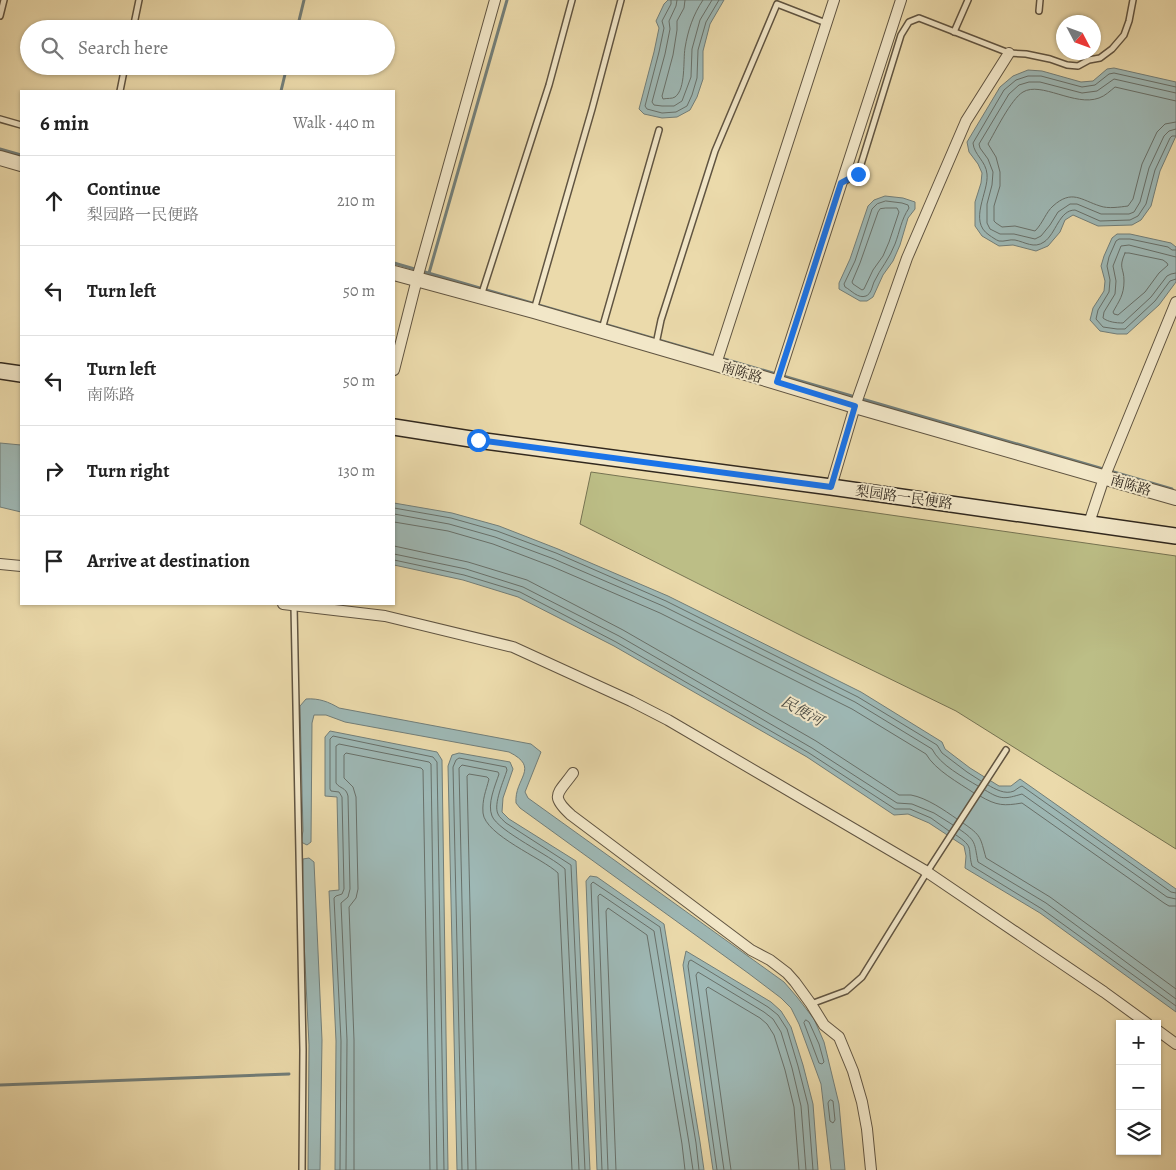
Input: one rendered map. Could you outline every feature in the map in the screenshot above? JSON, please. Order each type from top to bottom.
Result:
[{"type":"main road","points":[[0,371],[20,374]]},
{"type":"main road","name":"梨园路一民便路","points":[[395,427],[1176,536]]},
{"type":"street","points":[[395,366],[418,273],[495,0]]},
{"type":"street","points":[[718,359],[834,0]]},
{"type":"street","points":[[779,377],[901,0]]},
{"type":"street","points":[[831,487],[857,400],[907,258],[966,121],[1009,53]]},
{"type":"street","points":[[0,158],[20,164]]},
{"type":"street","name":"南陈路","points":[[395,273],[418,273],[718,359],[1106,472],[1176,498]]},
{"type":"street","points":[[1089,523],[1106,472],[1176,302]]},
{"type":"street","points":[[0,564],[20,566]]},
{"type":"street","points":[[294,605],[385,616],[513,647],[631,701],[668,720],[927,872],[1142,1020]]},
{"type":"street","points":[[573,773],[558,794],[557,799],[563,808],[751,950],[787,973],[811,1004],[824,1026],[839,1037],[853,1071],[862,1102],[868,1129],[871,1170]]},
{"type":"street","points":[[1161,1033],[1176,1044]]},
{"type":"lane","points":[[0,16],[4,0]]},
{"type":"lane","points":[[135,20],[139,0]]},
{"type":"lane","points":[[482,292],[549,85],[572,0]]},
{"type":"lane","points":[[535,307],[621,0]]},
{"type":"lane","points":[[954,32],[968,0]]},
{"type":"lane","points":[[1039,11],[1040,0]]},
{"type":"lane","points":[[841,183],[858,174],[901,35],[909,22],[919,18],[1009,53],[1026,54],[1050,59],[1066,65],[1078,66],[1089,60],[1100,58],[1112,49],[1124,35],[1129,21],[1132,0]]},
{"type":"lane","points":[[656,342],[661,320],[715,151],[777,4],[827,23]]},
{"type":"lane","points":[[120,90],[123,75]]},
{"type":"lane","points":[[0,119],[20,125]]},
{"type":"lane","points":[[603,326],[659,130]]},
{"type":"lane","points":[[294,605],[303,1050],[302,1170]]},
{"type":"lane","points":[[811,1004],[846,991],[862,977],[1006,750]]},
{"type":"green space","points":[[591,472],[1176,556],[1176,849],[956,711],[580,524]]},
{"type":"water","points":[[668,0],[724,0],[710,24],[703,51],[703,79],[697,97],[690,110],[677,117],[662,118],[644,114],[639,109],[659,28],[656,21]]},
{"type":"water","points":[[1114,68],[1176,82],[1176,136],[1160,171],[1151,206],[1141,220],[1132,225],[1098,226],[1073,215],[1065,220],[1060,232],[1048,246],[1036,251],[1013,245],[999,246],[982,236],[975,226],[975,202],[982,173],[969,152],[967,142],[1000,87],[1013,76],[1028,70],[1042,71],[1081,82],[1093,81],[1107,69]]},
{"type":"water","points":[[885,196],[903,198],[915,202],[915,209],[908,218],[893,261],[883,275],[873,297],[867,301],[860,301],[839,289],[839,283],[850,259],[868,206],[874,200]]},
{"type":"water","points":[[1117,234],[1130,234],[1171,243],[1176,247],[1176,282],[1159,305],[1127,334],[1100,331],[1090,320],[1093,308],[1104,291],[1105,281],[1101,266],[1104,256],[1112,238]]},
{"type":"water","points":[[0,443],[20,445],[20,512],[0,507]]},
{"type":"water","name":"民便河","points":[[395,503],[452,513],[499,526],[668,596],[861,692],[942,742],[945,749],[970,768],[999,786],[1011,786],[1020,779],[1176,889],[1176,1012],[1040,913],[965,868],[966,856],[964,846],[929,823],[908,814],[894,815],[807,757],[614,646],[518,597],[463,580],[395,565]]},
{"type":"water","points":[[306,699],[324,701],[339,708],[531,744],[541,752],[525,792],[528,798],[784,982],[814,1019],[824,1042],[839,1104],[845,1170],[831,1170],[821,1084],[799,1024],[791,1008],[748,973],[520,808],[516,803],[516,794],[525,769],[523,763],[509,752],[345,722],[326,715],[314,715],[312,723],[311,842],[307,845],[301,842],[303,831],[300,706]]},
{"type":"water","points":[[330,731],[437,752],[442,760],[448,1170],[335,1170],[336,1041],[329,891],[339,890],[337,797],[325,796],[325,737]]},
{"type":"water","points":[[459,753],[510,762],[513,769],[503,798],[502,812],[509,819],[576,861],[590,1170],[457,1170],[448,766],[452,755]]},
{"type":"water","points":[[309,858],[314,862],[322,1040],[320,1170],[308,1170],[309,1045],[302,900],[303,859]]},
{"type":"water","points":[[590,876],[597,877],[664,924],[704,1170],[597,1170],[586,881]]},
{"type":"water","points":[[686,951],[771,1002],[781,1011],[791,1027],[813,1104],[818,1170],[713,1170],[683,965]]},
{"type":"waterway","points":[[299,20],[304,0]]},
{"type":"waterway","points":[[429,273],[507,0]]},
{"type":"waterway","points":[[281,90],[285,75]]},
{"type":"waterway","points":[[0,149],[20,155]]},
{"type":"waterway","points":[[395,263],[1172,489]]},
{"type":"waterway","points":[[0,1085],[289,1074]]},
{"type":"route","points":[[478,440],[831,487],[855,406],[777,382],[841,183],[858,174]]}]
